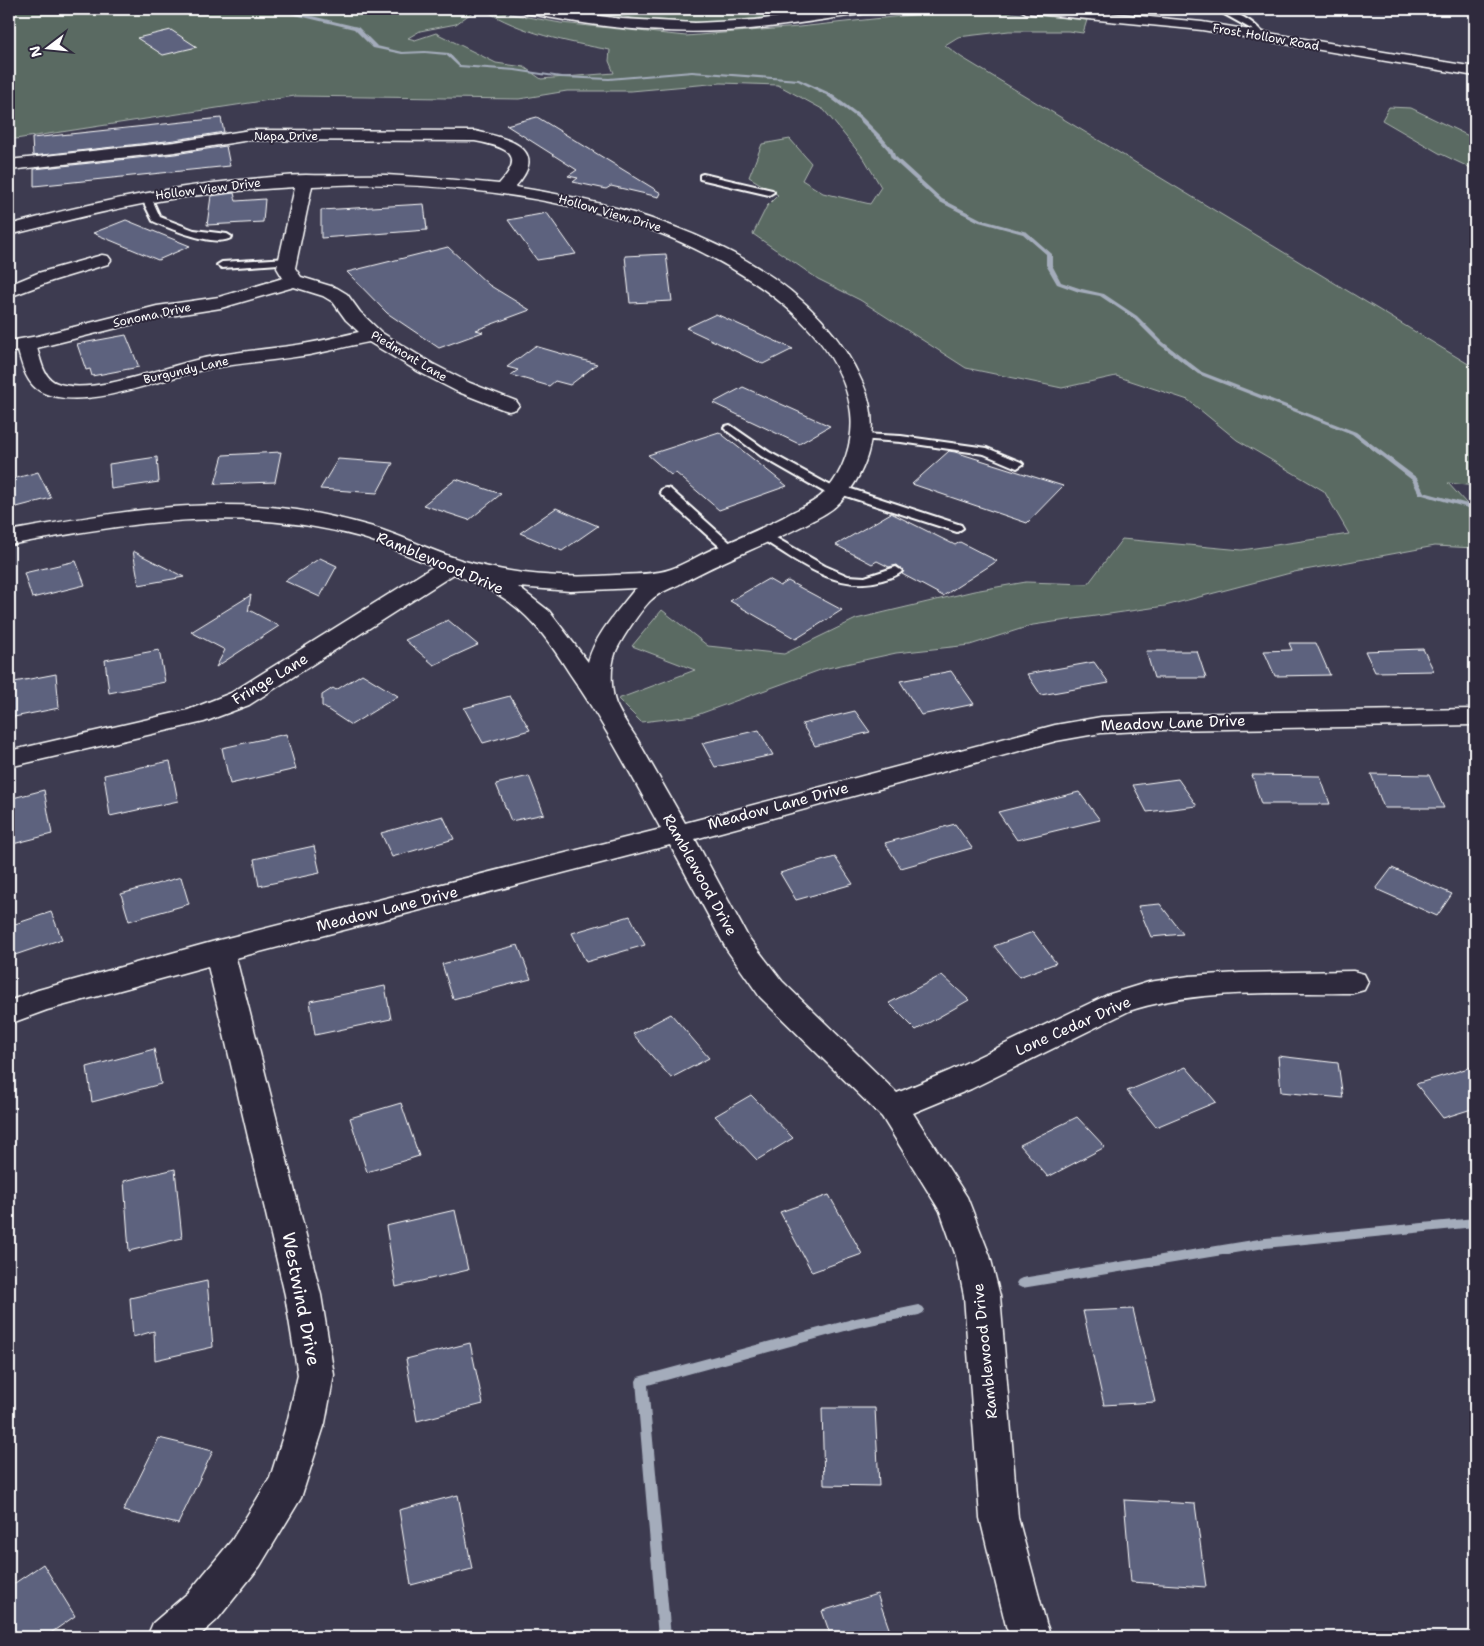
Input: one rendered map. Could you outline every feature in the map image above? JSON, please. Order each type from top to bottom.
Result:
[{"type":"street","points":[[526,9],[604,22],[702,27],[742,26],[868,9]]},
{"type":"street","name":"Frost Hollow Road","points":[[1026,9],[1202,26],[1475,72]]},
{"type":"street","name":"Napa Drive","points":[[9,165],[175,147],[250,136],[475,136],[503,143],[517,153],[521,162],[520,170],[503,190]]},
{"type":"street","name":"Hollow View Drive","points":[[9,230],[77,211],[146,197],[244,184],[358,179],[425,181],[545,196],[592,206],[654,224],[700,244],[777,289],[816,322],[840,355],[860,396],[862,437],[853,469],[829,501],[764,535],[704,560],[642,595],[603,652],[599,667],[603,703]]},
{"type":"street","points":[[294,281],[286,268],[305,180]]},
{"type":"street","points":[[9,291],[45,277],[102,260]]},
{"type":"street","name":"Piedmont Lane","points":[[294,281],[330,292],[340,298],[353,316],[372,335],[430,370],[463,387],[509,404]]},
{"type":"street","name":"Sonoma Drive","points":[[18,346],[157,312],[221,302],[294,281]]},
{"type":"street","name":"Burgundy Lane","points":[[18,346],[41,382],[49,387],[74,391],[106,389],[205,363],[303,349],[372,335]]},
{"type":"street","name":"Ramblewood Drive","points":[[9,538],[110,520],[178,513],[240,513],[296,517],[367,532],[494,582],[518,597],[540,616],[563,644],[603,703],[678,834],[737,943],[771,989],[893,1108],[955,1207],[973,1256],[982,1296],[999,1518],[1026,1626],[1031,1637]]},
{"type":"street","name":"Hollow View Drive","points":[[452,565],[534,582],[568,584],[601,585],[674,577]]},
{"type":"street","name":"Fringe Lane","points":[[9,759],[195,716],[240,700],[452,565]]},
{"type":"street","name":"Meadow Lane Drive","points":[[9,1013],[38,1001],[220,952],[678,834],[954,758],[1055,733],[1101,725],[1161,722],[1475,717]]},
{"type":"street","name":"Westwind Drive","points":[[167,1637],[203,1606],[246,1553],[287,1485],[306,1423],[316,1375],[303,1295],[220,952]]},
{"type":"street","name":"Lone Cedar Drive","points":[[893,1108],[960,1080],[1118,1003],[1149,993],[1189,987],[1223,985],[1353,982]]},
{"type":"lane","points":[[1219,9],[1256,28],[1261,36]]},
{"type":"lane","points":[[702,177],[769,192]]},
{"type":"lane","points":[[146,197],[156,219],[183,232],[210,238],[227,237]]},
{"type":"lane","points":[[222,265],[288,261]]},
{"type":"lane","points":[[730,428],[765,454],[837,491],[957,528]]},
{"type":"lane","points":[[862,437],[901,439],[987,451],[1017,464]]},
{"type":"lane","points":[[666,492],[731,550]]},
{"type":"lane","points":[[764,535],[837,577],[855,581],[876,579],[896,571]]},
{"type":"green space","points":[[9,9],[477,9],[456,24],[420,31],[408,38],[415,40],[436,33],[496,63],[524,67],[541,79],[614,73],[609,61],[610,50],[544,36],[512,24],[483,9],[561,23],[686,36],[799,27],[920,14],[1000,12],[1087,20],[1083,33],[1068,31],[1009,31],[958,37],[945,45],[961,57],[1475,368],[1475,486],[1448,483],[1475,513],[1475,548],[1435,546],[1294,572],[1165,606],[1033,625],[970,645],[896,653],[823,669],[694,716],[641,722],[618,699],[695,670],[632,646],[662,610],[708,646],[784,654],[856,619],[974,591],[1026,582],[1088,584],[1122,539],[1242,550],[1349,534],[1324,491],[1237,440],[1188,400],[1116,376],[1062,388],[966,368],[860,300],[818,279],[753,234],[767,206],[778,195],[749,177],[762,144],[790,139],[811,163],[802,180],[823,193],[870,204],[881,187],[865,160],[824,110],[778,85],[721,83],[631,91],[567,91],[519,99],[295,96],[9,140]]},
{"type":"green space","points":[[556,9],[846,9],[712,23],[641,19]]},
{"type":"green space","points":[[1389,107],[1411,108],[1475,139],[1475,170],[1439,153],[1382,120]]},
{"type":"building","points":[[171,30],[197,47],[163,55],[137,38]]},
{"type":"building","points":[[537,117],[661,193],[659,197],[611,186],[606,189],[573,182],[578,178],[568,176],[577,170],[506,125]]},
{"type":"building","points":[[221,118],[224,132],[175,140],[33,156],[32,138]]},
{"type":"building","points":[[226,146],[230,166],[34,186],[34,169],[175,154]]},
{"type":"building","points":[[234,193],[236,201],[265,199],[263,222],[207,225],[211,196]]},
{"type":"building","points":[[424,204],[427,230],[321,238],[321,210]]},
{"type":"building","points":[[547,213],[576,254],[537,260],[508,220]]},
{"type":"building","points":[[126,220],[190,246],[158,260],[93,233]]},
{"type":"building","points":[[448,247],[489,285],[530,310],[476,330],[483,332],[439,348],[387,313],[347,272]]},
{"type":"building","points":[[666,254],[672,301],[630,303],[625,256]]},
{"type":"building","points":[[716,314],[793,349],[763,364],[686,328]]},
{"type":"building","points":[[126,335],[139,367],[92,376],[90,369],[86,370],[77,344]]},
{"type":"building","points":[[535,346],[597,364],[570,385],[555,381],[549,386],[511,375],[518,370],[507,367]]},
{"type":"building","points":[[743,387],[830,426],[799,444],[713,403]]},
{"type":"building","points":[[719,432],[787,486],[719,510],[676,473],[671,475],[648,455]]},
{"type":"building","points":[[949,451],[1063,486],[1027,523],[912,484]]},
{"type":"building","points":[[281,452],[275,482],[215,484],[223,455]]},
{"type":"building","points":[[157,457],[159,482],[111,489],[109,464]]},
{"type":"building","points":[[338,459],[393,463],[377,493],[320,489]]},
{"type":"building","points":[[38,472],[51,498],[9,509],[9,480]]},
{"type":"building","points":[[456,479],[501,494],[469,520],[423,505]]},
{"type":"building","points":[[556,508],[598,526],[562,551],[520,533]]},
{"type":"building","points":[[891,513],[955,545],[960,542],[997,561],[943,596],[902,574],[904,571],[897,565],[889,567],[877,561],[872,564],[836,545]]},
{"type":"building","points":[[133,551],[184,577],[139,585]]},
{"type":"building","points":[[320,558],[337,566],[320,597],[285,581]]},
{"type":"building","points":[[76,561],[85,585],[32,598],[24,573]]},
{"type":"building","points":[[768,579],[780,586],[788,581],[842,610],[796,639],[730,601]]},
{"type":"building","points":[[251,595],[248,612],[249,610],[279,626],[216,667],[225,650],[191,632]]},
{"type":"building","points":[[448,620],[478,645],[434,665],[405,640]]},
{"type":"building","points":[[1289,643],[1316,643],[1330,675],[1275,676],[1264,651],[1292,650]]},
{"type":"building","points":[[1423,649],[1434,671],[1375,672],[1365,651]]},
{"type":"building","points":[[159,650],[165,682],[109,693],[105,660]]},
{"type":"building","points":[[1146,651],[1197,651],[1206,678],[1154,678]]},
{"type":"building","points":[[1094,662],[1109,683],[1041,695],[1027,674]]},
{"type":"building","points":[[951,671],[974,704],[921,715],[900,681]]},
{"type":"building","points":[[56,674],[59,708],[9,718],[9,683]]},
{"type":"building","points":[[362,674],[398,696],[351,725],[322,706],[322,695],[333,688],[336,690]]},
{"type":"building","points":[[510,696],[530,730],[483,743],[464,708]]},
{"type":"building","points":[[855,711],[870,732],[815,746],[802,724]]},
{"type":"building","points":[[759,730],[773,755],[715,767],[702,743]]},
{"type":"building","points":[[286,734],[296,769],[230,784],[222,748]]},
{"type":"building","points":[[170,761],[178,801],[110,816],[104,775]]},
{"type":"building","points":[[1371,774],[1429,775],[1444,808],[1384,808]]},
{"type":"building","points":[[1252,775],[1320,776],[1330,804],[1261,804]]},
{"type":"building","points":[[529,776],[544,814],[511,821],[496,784]]},
{"type":"building","points":[[1178,779],[1197,806],[1147,812],[1133,785]]},
{"type":"building","points":[[44,790],[52,834],[9,845],[9,799]]},
{"type":"building","points":[[1079,792],[1100,820],[1017,840],[998,812]]},
{"type":"building","points":[[443,816],[454,839],[392,857],[381,833]]},
{"type":"building","points":[[955,824],[972,848],[901,868],[885,843]]},
{"type":"building","points":[[314,846],[320,873],[259,886],[254,859]]},
{"type":"building","points":[[835,857],[853,884],[796,900],[780,873]]},
{"type":"building","points":[[1392,868],[1452,894],[1437,916],[1376,889]]},
{"type":"building","points":[[181,877],[189,904],[129,921],[121,894]]},
{"type":"building","points":[[1160,904],[1183,934],[1151,937],[1138,906]]},
{"type":"building","points":[[51,912],[62,939],[9,957],[9,926]]},
{"type":"building","points":[[630,916],[645,945],[586,962],[572,933]]},
{"type":"building","points":[[1033,932],[1056,963],[1019,977],[994,946]]},
{"type":"building","points":[[518,945],[531,979],[453,999],[442,964]]},
{"type":"building","points":[[942,975],[969,1000],[916,1030],[889,1003]]},
{"type":"building","points":[[385,986],[391,1019],[315,1035],[310,1001]]},
{"type":"building","points":[[671,1014],[709,1058],[671,1078],[633,1034]]},
{"type":"building","points":[[154,1049],[161,1084],[92,1102],[87,1067]]},
{"type":"building","points":[[1278,1056],[1338,1063],[1343,1098],[1281,1092]]},
{"type":"building","points":[[1475,1066],[1475,1108],[1443,1118],[1416,1084]]},
{"type":"building","points":[[1186,1067],[1216,1102],[1156,1127],[1127,1091]]},
{"type":"building","points":[[751,1095],[793,1138],[757,1160],[715,1116]]},
{"type":"building","points":[[401,1103],[419,1156],[367,1172],[350,1118]]},
{"type":"building","points":[[1077,1117],[1105,1147],[1048,1177],[1020,1145]]},
{"type":"building","points":[[175,1169],[182,1238],[129,1251],[124,1181]]},
{"type":"building","points":[[829,1195],[862,1254],[812,1272],[780,1212]]},
{"type":"building","points":[[455,1210],[468,1270],[396,1287],[386,1226]]},
{"type":"building","points":[[207,1281],[213,1347],[155,1360],[154,1331],[133,1337],[130,1298]]},
{"type":"building","points":[[1133,1309],[1155,1402],[1104,1405],[1083,1311]]},
{"type":"building","points":[[470,1343],[483,1404],[417,1421],[406,1359]]},
{"type":"building","points":[[822,1408],[875,1408],[879,1486],[824,1485]]},
{"type":"building","points":[[159,1438],[213,1451],[178,1524],[123,1511]]},
{"type":"building","points":[[458,1495],[472,1569],[411,1585],[399,1510]]},
{"type":"building","points":[[1124,1500],[1195,1504],[1206,1587],[1131,1582]]},
{"type":"building","points":[[43,1564],[75,1616],[45,1637],[9,1637],[9,1587]]},
{"type":"building","points":[[877,1594],[892,1637],[831,1637],[822,1611]]},
{"type":"waterway","points":[[290,9],[293,13],[356,28],[375,47],[402,53],[425,52],[447,54],[459,66],[515,70],[561,77],[609,79],[692,72],[799,80],[828,94],[859,117],[881,139],[893,157],[940,200],[981,221],[1025,233],[1049,254],[1049,265],[1059,283],[1081,291],[1102,295],[1135,317],[1161,343],[1200,373],[1354,433],[1415,479],[1421,493],[1475,508]]},
{"type":"waterway","points":[[1022,1283],[1265,1243],[1475,1222]]},
{"type":"waterway","points":[[664,1637],[642,1381],[856,1323],[919,1310]]}]
